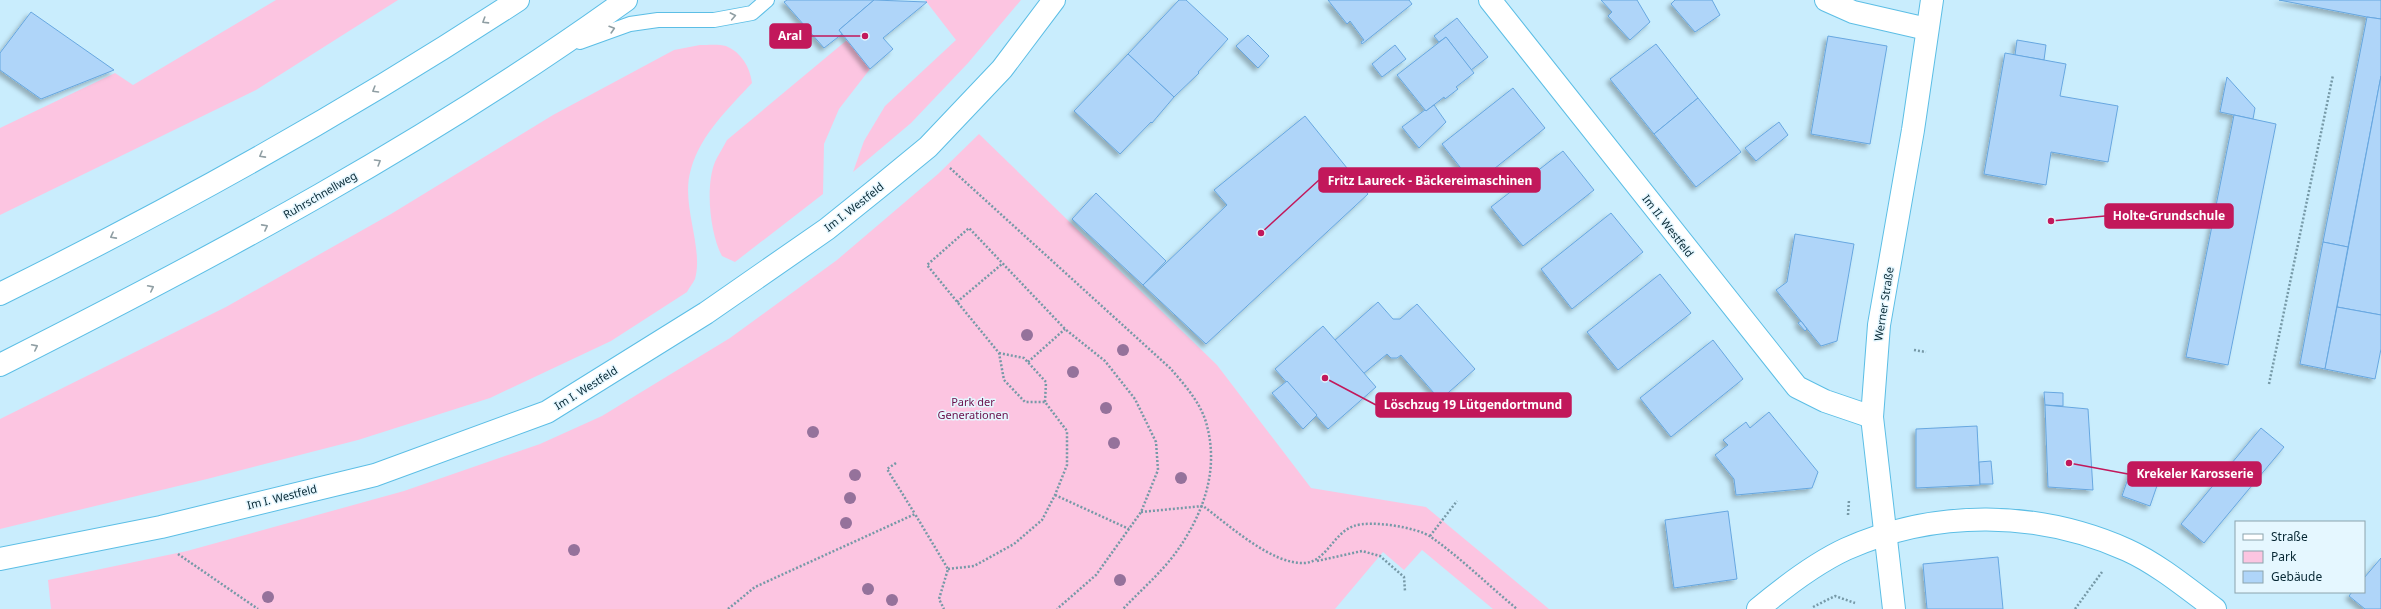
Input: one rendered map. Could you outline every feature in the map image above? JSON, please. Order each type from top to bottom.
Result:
[{"type":"main road","points":[[0,294],[147,218],[296,136],[376,90],[518,0]]},
{"type":"main road","name":"Ruhrschnellweg","points":[[0,365],[168,279],[280,218],[420,136],[526,69],[626,0]]},
{"type":"main road","name":"Im I. Westfeld","points":[[0,559],[161,527],[375,475],[548,412],[706,313],[827,229],[928,147],[1002,69],[1054,0]]},
{"type":"main road","name":"Im II. Westfeld","points":[[1490,0],[1797,387],[1824,401],[1872,416]]},
{"type":"main road","points":[[1826,0],[1853,12],[1927,29]]},
{"type":"main road","name":"Werner Straße","points":[[1894,609],[1872,416],[1879,325],[1913,130],[1932,0]]},
{"type":"main road","points":[[1758,609],[1778,592],[1845,550],[1885,535],[1921,525],[1961,519],[1998,519],[2044,524],[2089,536],[2128,551],[2215,609]]},
{"type":"lane","points":[[526,69],[596,34],[630,24],[658,20],[714,20],[752,13],[767,0]]},
{"type":"path","points":[[2269,384],[2333,75]]},
{"type":"path","points":[[928,147],[1170,368],[1190,391],[1207,425],[1211,454],[1210,483],[1203,506],[1176,551],[1123,609]]},
{"type":"path","points":[[1045,402],[1025,402],[1004,380],[999,353],[927,265],[969,228],[1065,329],[1105,361],[1135,399],[1156,442],[1158,470],[1141,512],[1096,575],[1058,609]]},
{"type":"path","points":[[957,302],[1002,264]]},
{"type":"path","points":[[1028,362],[1065,329]]},
{"type":"path","points":[[1914,350],[1926,352]]},
{"type":"path","points":[[948,568],[974,566],[1014,544],[1042,520],[1055,495],[1067,465],[1067,431],[1045,402],[1046,382],[1024,358],[999,353]]},
{"type":"path","points":[[896,463],[887,469],[948,568],[939,599],[944,609]]},
{"type":"path","points":[[1055,495],[1129,530]]},
{"type":"path","points":[[1430,536],[1457,501]]},
{"type":"path","points":[[1141,512],[1203,506],[1269,553],[1289,562],[1304,563],[1362,551],[1380,556],[1404,577],[1405,591]]},
{"type":"path","points":[[728,609],[755,587],[915,514]]},
{"type":"path","points":[[1317,561],[1338,536],[1354,526],[1377,524],[1406,528],[1430,536],[1517,609]]},
{"type":"path","points":[[161,527],[172,550],[258,609]]},
{"type":"path","points":[[1244,542],[1247,538]]},
{"type":"path","points":[[2075,609],[2102,572]]},
{"type":"path","points":[[1809,609],[1835,596],[1855,603]]},
{"type":"green space","points":[[276,0],[398,0],[256,90],[0,215],[0,128],[115,73],[133,85]]},
{"type":"green space","points":[[925,0],[1021,0],[968,63],[911,123],[853,172],[864,141],[885,106],[956,40]]},
{"type":"green space","points":[[847,40],[870,69],[839,109],[824,144],[823,194],[735,262],[722,256],[714,235],[712,223],[710,210],[710,184],[715,162],[727,140]]},
{"type":"green space","points":[[700,45],[723,45],[736,52],[747,66],[752,83],[708,133],[701,144],[691,169],[688,182],[688,196],[697,253],[697,267],[695,279],[687,292],[611,341],[490,398],[358,440],[207,479],[0,529],[0,419],[226,307],[391,214],[553,115],[674,50]]},
{"type":"green space","name":"Park der Generationen","points":[[979,134],[1217,365],[1311,488],[1426,507],[1549,609],[1493,609],[1422,550],[1404,570],[1383,552],[1335,609],[51,609],[48,580],[187,551],[404,491],[540,444],[602,416],[730,338],[837,260],[938,174]]},
{"type":"building","points":[[787,0],[874,0],[839,30],[842,34],[824,48],[784,2]]},
{"type":"building","points":[[874,0],[927,2],[883,38],[893,49],[870,69],[839,30]]},
{"type":"building","points":[[1179,0],[1186,0],[1228,39],[1198,72],[1199,73],[1174,97],[1128,54]]},
{"type":"building","points":[[1328,0],[1409,0],[1412,4],[1362,44],[1361,42],[1364,40],[1350,21],[1347,24]]},
{"type":"building","points":[[1601,0],[1637,0],[1650,22],[1630,40],[1608,16],[1612,12]]},
{"type":"building","points":[[1675,0],[1712,0],[1720,15],[1695,32],[1671,4]]},
{"type":"building","points":[[2279,0],[2381,0],[2381,19],[2367,17]]},
{"type":"building","points":[[31,12],[114,70],[41,99],[0,70],[0,53]]},
{"type":"building","points":[[2367,17],[2381,19],[2381,76],[2348,247],[2323,242]]},
{"type":"building","points":[[1457,18],[1488,57],[1471,70],[1446,37],[1439,42],[1434,36]]},
{"type":"building","points":[[1248,35],[1269,56],[1258,68],[1236,46]]},
{"type":"building","points":[[1828,36],[1887,46],[1870,144],[1811,134]]},
{"type":"building","points":[[1446,37],[1474,73],[1456,87],[1458,89],[1445,99],[1444,97],[1426,111],[1397,75]]},
{"type":"building","points":[[2017,40],[2046,45],[2044,60],[2015,55]]},
{"type":"building","points":[[1656,44],[1698,98],[1654,134],[1610,79]]},
{"type":"building","points":[[1395,45],[1406,59],[1382,77],[1372,64]]},
{"type":"building","points":[[2005,53],[2066,64],[2060,96],[2118,106],[2108,162],[2051,152],[2046,185],[1984,174]]},
{"type":"building","points":[[1128,54],[1174,97],[1152,123],[1151,122],[1120,154],[1074,111]]},
{"type":"building","points":[[2381,76],[2381,315],[2337,307]]},
{"type":"building","points":[[2227,77],[2255,108],[2253,119],[2220,112]]},
{"type":"building","points":[[1513,88],[1545,128],[1474,185],[1442,144]]},
{"type":"building","points":[[1698,98],[1741,152],[1696,187],[1654,134]]},
{"type":"building","points":[[1434,105],[1446,122],[1419,148],[1402,127]]},
{"type":"building","points":[[2234,115],[2276,124],[2228,365],[2186,357]]},
{"type":"building","points":[[1305,116],[1368,194],[1206,344],[1143,285],[1227,205],[1214,190]]},
{"type":"building","points":[[1779,122],[1788,135],[1756,161],[1745,148]]},
{"type":"building","points":[[1563,151],[1594,190],[1523,246],[1491,207]]},
{"type":"building","points":[[1096,193],[1166,261],[1143,285],[1072,219]]},
{"type":"building","points":[[1611,213],[1643,252],[1572,309],[1541,269]]},
{"type":"building","points":[[1795,234],[1854,244],[1837,341],[1821,346],[1776,290],[1787,282]]},
{"type":"building","points":[[2323,242],[2348,247],[2325,369],[2300,364]]},
{"type":"building","points":[[1660,274],[1691,313],[1618,370],[1587,332]]},
{"type":"building","points":[[1378,302],[1393,319],[1400,319],[1417,304],[1475,369],[1440,400],[1401,355],[1397,358],[1391,358],[1387,354],[1363,374],[1334,341]]},
{"type":"building","points":[[2337,307],[2381,315],[2381,349],[2375,379],[2325,369]]},
{"type":"building","points":[[1801,321],[1807,329],[1805,331],[1798,323]]},
{"type":"building","points":[[1323,326],[1376,387],[1328,429],[1275,369]]},
{"type":"building","points":[[1713,340],[1743,379],[1671,437],[1640,398]]},
{"type":"building","points":[[1287,381],[1317,415],[1303,429],[1272,393]]},
{"type":"building","points":[[2044,392],[2063,393],[2063,406],[2045,405]]},
{"type":"building","points":[[2045,405],[2088,409],[2093,490],[2048,487]]},
{"type":"building","points":[[1769,412],[1818,472],[1812,488],[1736,495],[1734,479],[1715,455],[1728,445],[1723,440],[1746,422],[1750,428]]},
{"type":"building","points":[[1977,426],[1980,485],[1916,488],[1916,429]]},
{"type":"building","points":[[2261,428],[2284,447],[2204,543],[2181,524]]},
{"type":"building","points":[[1991,461],[1993,484],[1980,484],[1979,462]]},
{"type":"building","points":[[2132,467],[2160,477],[2150,506],[2122,496]]},
{"type":"building","points":[[1728,511],[1737,579],[1674,588],[1665,520]]},
{"type":"building","points":[[1998,557],[2003,609],[1927,609],[1923,564]]},
{"type":"building","points":[[2381,558],[2381,609],[2365,609],[2349,596],[2351,593],[2365,593],[2365,577]]},
{"type":"place","name":"Aral","points":[[865,36]]},
{"type":"place","name":"Holte-Grundschule","points":[[2051,221]]},
{"type":"place","name":"Fritz Laureck - Bäckereimaschinen","points":[[1261,233]]},
{"type":"place","name":"Löschzug 19 Lütgendortmund","points":[[1325,378]]},
{"type":"place","name":"Krekeler Karosserie","points":[[2069,463]]}]
